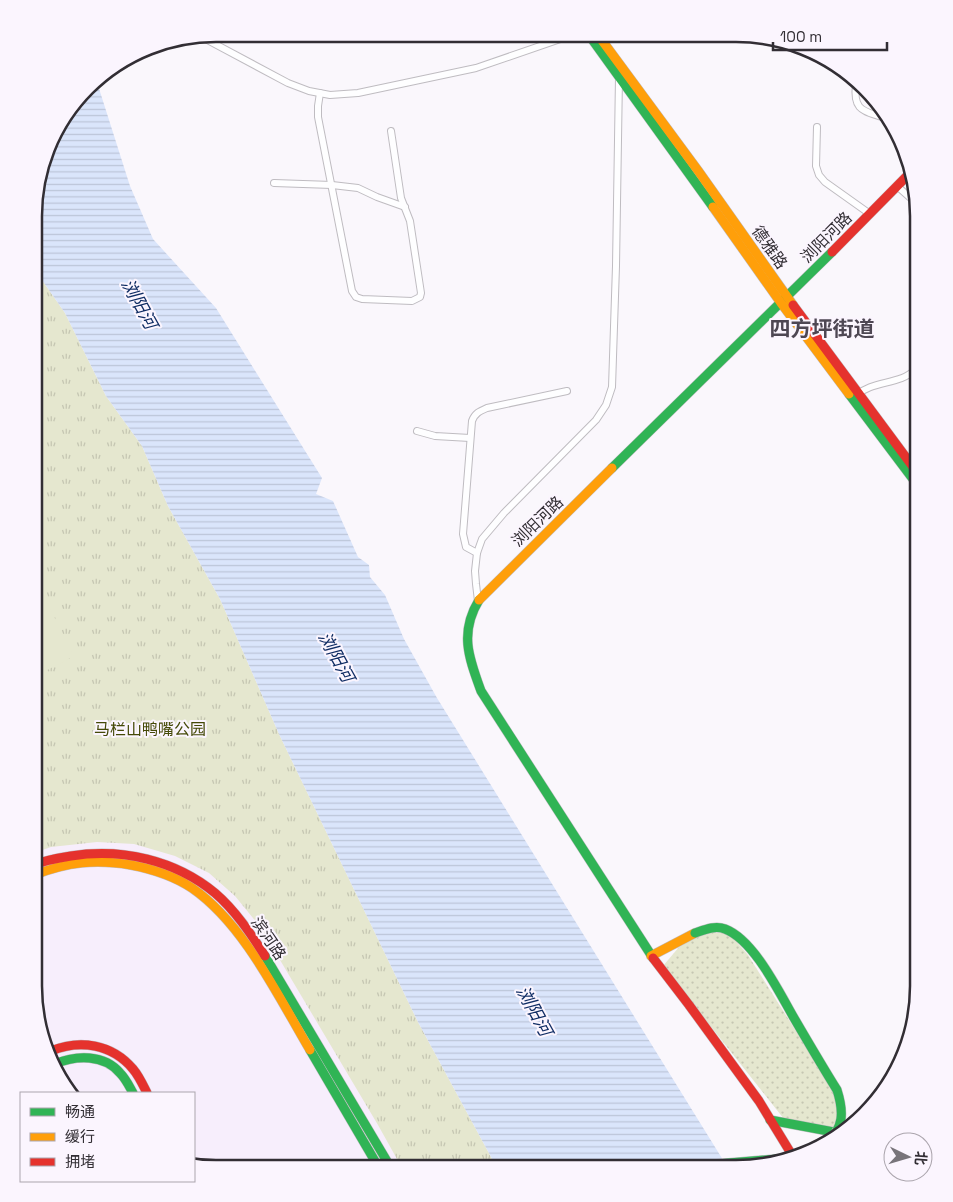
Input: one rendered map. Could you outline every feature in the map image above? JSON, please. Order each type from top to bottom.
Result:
[{"type":"main road","name":"德雅路","points":[[594,42],[784,300]]},
{"type":"main road","name":"德雅路","points":[[603,42],[699,172],[784,300]]},
{"type":"main road","name":"浏阳河路","points":[[790,1151],[759,1101],[689,1004],[651,956],[481,691],[467,644],[470,617],[478,601],[487,591],[784,300],[906,177]]},
{"type":"main road","points":[[784,300],[910,474]]},
{"type":"main road","points":[[855,396],[910,464]]},
{"type":"main road","name":"滨河路","points":[[42,862],[81,853],[111,853],[136,856],[179,870],[198,880],[216,894],[236,915],[265,958],[386,1159]]},
{"type":"main road","name":"滨河路","points":[[42,872],[67,864],[100,862],[129,864],[151,869],[182,882],[203,896],[224,916],[260,965],[374,1159]]},
{"type":"main road","points":[[651,956],[695,933],[709,928],[724,929],[735,935],[745,944],[763,968],[837,1090],[842,1110],[839,1126]]},
{"type":"main road","points":[[55,1049],[78,1044],[89,1044],[105,1048],[123,1059],[132,1068],[147,1092]]},
{"type":"main road","points":[[60,1061],[75,1057],[89,1057],[100,1060],[114,1067],[127,1081],[132,1092]]},
{"type":"main road","points":[[770,1120],[830,1132]]},
{"type":"street","points":[[212,42],[288,83],[310,91],[330,95],[358,93],[476,68],[552,42]]},
{"type":"street","points":[[478,601],[476,578],[478,553],[482,539],[504,513],[596,420],[606,405],[612,388],[619,76]]},
{"type":"street","points":[[855,89],[856,103],[862,110],[879,116]]},
{"type":"street","points":[[320,93],[318,117],[352,290],[356,298],[412,301],[420,297],[422,293],[410,221],[401,198],[391,131]]},
{"type":"street","points":[[817,127],[816,166],[819,175],[825,182],[870,214]]},
{"type":"street","points":[[274,183],[358,188],[376,197],[405,207]]},
{"type":"street","points":[[897,186],[909,197]]},
{"type":"street","points":[[855,396],[867,388],[904,378],[910,374]]},
{"type":"street","points":[[478,553],[466,547],[463,534],[470,438],[474,416],[487,408],[567,391]]},
{"type":"street","points":[[417,431],[435,436],[470,438]]},
{"type":"shaded area","name":"马栏山鸭嘴公园","points":[[42,280],[65,313],[106,396],[142,446],[168,506],[220,599],[279,734],[418,1022],[492,1159],[195,1158],[195,1092],[78,1092],[66,1073],[48,1031],[42,986]]},
{"type":"green space","name":"马栏山鸭嘴公园","points":[[42,280],[65,313],[106,396],[142,446],[168,506],[220,599],[279,734],[418,1022],[492,1159],[397,1159],[261,928],[235,896],[209,873],[175,856],[134,844],[97,842],[51,847],[42,850]]},
{"type":"green space","points":[[42,593],[74,656],[42,673]]},
{"type":"green space","points":[[706,932],[724,933],[734,939],[748,955],[833,1090],[837,1102],[838,1121],[834,1127],[784,1119],[663,966],[679,947]]},
{"type":"water","name":"浏阳河","points":[[99,89],[130,186],[153,239],[216,308],[322,478],[316,494],[333,501],[358,557],[369,565],[370,577],[385,595],[404,639],[437,698],[722,1159],[492,1159],[418,1022],[279,734],[220,599],[168,506],[142,446],[106,396],[65,313],[42,280],[44,193],[48,171],[60,139],[78,110]]},
{"type":"traffic: fast","points":[[594,42],[713,207]]},
{"type":"traffic: fast","points":[[612,468],[832,252]]},
{"type":"traffic: fast","points":[[849,394],[910,475]]},
{"type":"traffic: fast","points":[[479,600],[469,624],[468,646],[481,691],[653,958]]},
{"type":"traffic: fast","points":[[695,933],[710,928],[725,929],[736,935],[756,955],[837,1090],[841,1105],[841,1119],[839,1127]]},
{"type":"traffic: fast","points":[[265,956],[386,1159]]},
{"type":"traffic: fast","points":[[310,1050],[374,1159]]},
{"type":"traffic: fast","points":[[61,1062],[89,1058],[106,1062],[122,1075],[132,1092]]},
{"type":"traffic: fast","points":[[770,1120],[831,1132]]},
{"type":"traffic: slow","points":[[603,42],[699,172],[793,305]]},
{"type":"traffic: slow","points":[[713,207],[849,394]]},
{"type":"traffic: slow","points":[[479,600],[612,468]]},
{"type":"traffic: slow","points":[[42,872],[58,867],[82,863],[118,863],[155,871],[192,888],[211,903],[244,941],[310,1050]]},
{"type":"traffic: slow","points":[[651,956],[695,933]]},
{"type":"traffic: jam","points":[[832,252],[906,177]]},
{"type":"traffic: jam","points":[[793,305],[910,463]]},
{"type":"traffic: jam","points":[[42,862],[90,854],[128,855],[147,859],[183,872],[215,893],[229,907],[265,956]]},
{"type":"traffic: jam","points":[[653,958],[759,1101],[790,1151]]},
{"type":"traffic: jam","points":[[55,1050],[73,1045],[95,1046],[105,1049],[125,1061],[133,1069],[146,1092]]},
{"type":"district","name":"四方坪街道","points":[[822,329]]}]
